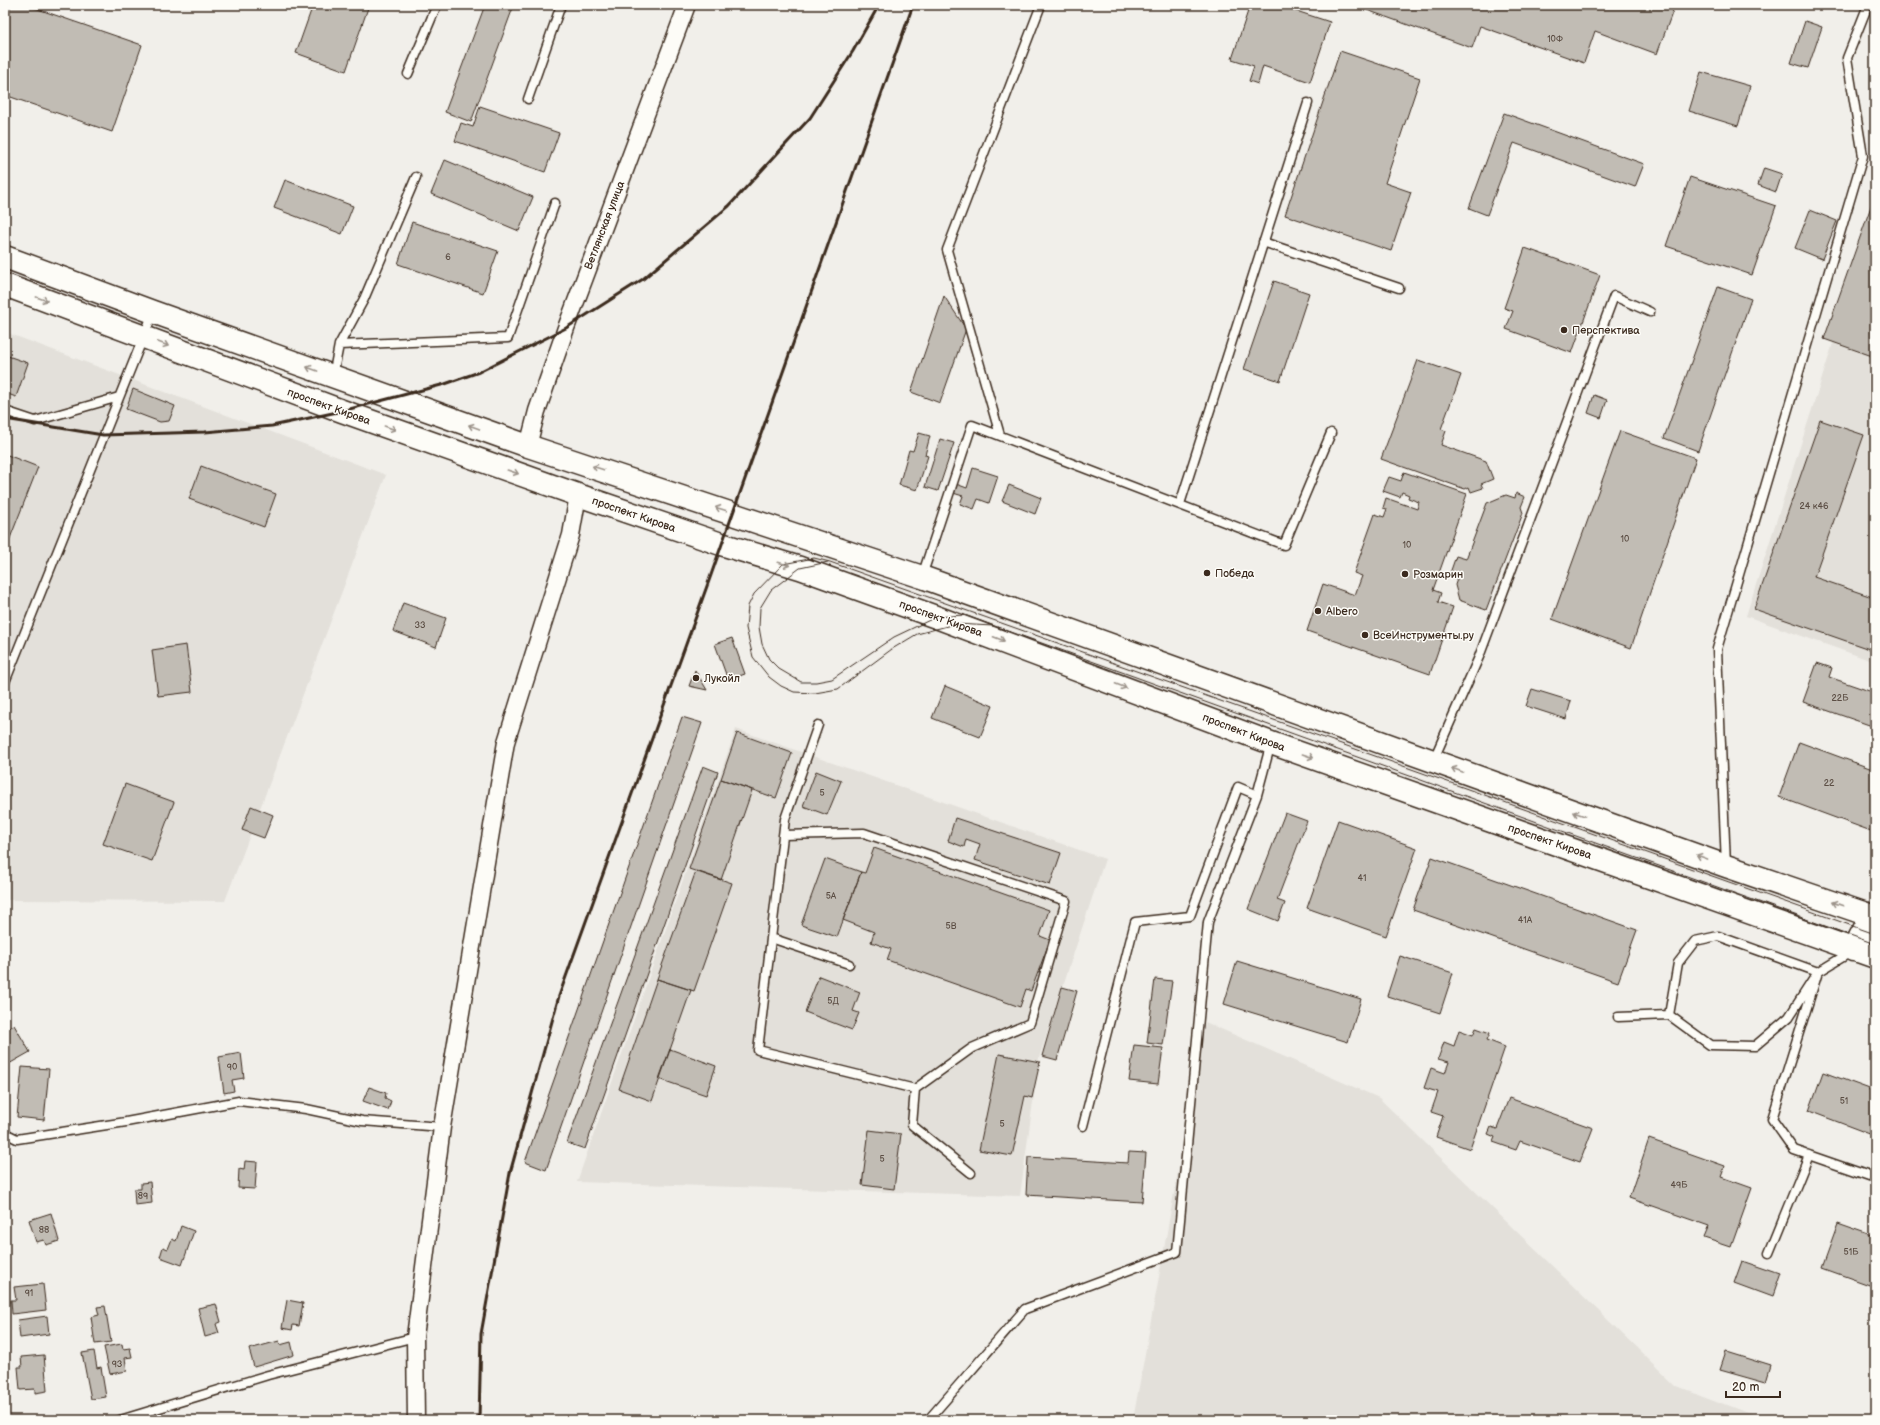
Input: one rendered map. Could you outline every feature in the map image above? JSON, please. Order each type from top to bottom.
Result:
[{"type":"main road","points":[[5,256],[153,312],[528,446],[922,577],[1726,866],[1873,916],[1853,950]]},
{"type":"main road","name":"проспект Кирова","points":[[5,285],[342,411],[578,495],[721,544],[800,568],[936,616],[1271,743],[1875,957]]},
{"type":"main road","points":[[1712,898],[1726,866]]},
{"type":"street","name":"Ветлянская улица","points":[[528,446],[537,411],[566,328],[687,5]]},
{"type":"street","points":[[416,1420],[415,1337],[442,1127],[506,742],[571,535],[578,495]]},
{"type":"lane","points":[[408,74],[437,5]]},
{"type":"lane","points":[[528,98],[561,5]]},
{"type":"lane","points":[[1000,435],[947,250],[1041,5]]},
{"type":"lane","points":[[1726,866],[1717,649],[1863,156],[1847,58],[1868,5]]},
{"type":"lane","points":[[1180,504],[1308,103]]},
{"type":"lane","points":[[333,376],[339,345],[364,299],[416,177]]},
{"type":"lane","points":[[339,345],[508,338],[555,204]]},
{"type":"lane","points":[[1263,242],[1399,288]]},
{"type":"lane","points":[[1433,761],[1479,657],[1614,296],[1650,312]]},
{"type":"lane","points":[[5,682],[153,312]]},
{"type":"lane","points":[[5,411],[35,421],[119,397]]},
{"type":"lane","points":[[922,577],[972,425],[1284,545],[1331,433]]},
{"type":"lane","points":[[818,725],[785,819],[758,1050],[915,1089]]},
{"type":"lane","points":[[928,1420],[1025,1309],[1177,1252],[1208,922],[1257,795],[1271,743]]},
{"type":"lane","points":[[1083,1126],[1135,922],[1190,916],[1238,787],[1257,795]]},
{"type":"lane","points":[[783,835],[864,833],[1066,901],[1030,1023],[972,1048],[915,1089],[912,1125],[970,1173]]},
{"type":"lane","points":[[1669,1015],[1678,963],[1696,941],[1718,936],[1818,972]]},
{"type":"lane","points":[[771,938],[848,964]]},
{"type":"lane","points":[[1618,1017],[1669,1015],[1710,1045],[1755,1046],[1789,1017],[1818,972],[1853,950]]},
{"type":"lane","points":[[1818,972],[1772,1119],[1794,1150],[1875,1178]]},
{"type":"lane","points":[[5,1133],[17,1138],[126,1122],[239,1101],[306,1109],[362,1122],[442,1127]]},
{"type":"lane","points":[[1769,1253],[1809,1155]]},
{"type":"lane","points":[[120,1420],[268,1375],[415,1337]]},
{"type":"shaded area","points":[[1875,212],[1875,662],[1746,616]]},
{"type":"shaded area","points":[[5,332],[386,475],[225,901],[5,900]]},
{"type":"shaded area","points":[[736,729],[1105,859],[1039,1058],[1020,1196],[577,1182]]},
{"type":"shaded area","points":[[1205,1022],[1379,1098],[1677,1387],[1763,1420],[1133,1420]]},
{"type":"building","points":[[11,5],[26,5],[142,45],[112,132],[5,95],[5,22]]},
{"type":"building","points":[[313,5],[369,5],[346,71],[296,53]]},
{"type":"building","points":[[485,5],[514,5],[471,122],[445,112]]},
{"type":"building","points":[[1250,5],[1278,5],[1330,22],[1310,82],[1263,66],[1258,84],[1249,81],[1254,66],[1232,59]]},
{"type":"building","points":[[1353,5],[1675,5],[1657,54],[1595,31],[1584,63],[1480,26],[1472,48]]},
{"type":"building","points":[[1805,21],[1822,27],[1808,68],[1791,63]]},
{"type":"building","points":[[1340,51],[1420,78],[1385,183],[1411,192],[1391,251],[1285,215]]},
{"type":"building","points":[[1701,72],[1750,86],[1738,126],[1689,111]]},
{"type":"building","points":[[480,106],[559,133],[545,172],[455,141],[461,123],[473,127]]},
{"type":"building","points":[[1504,113],[1644,164],[1635,187],[1514,143],[1487,215],[1469,208]]},
{"type":"building","points":[[445,160],[533,197],[519,231],[431,194]]},
{"type":"building","points":[[1764,168],[1782,174],[1776,192],[1758,185]]},
{"type":"building","points":[[1690,177],[1776,206],[1752,275],[1666,246]]},
{"type":"building","points":[[285,180],[353,206],[342,234],[274,208]]},
{"type":"building","points":[[1875,195],[1875,357],[1824,339]]},
{"type":"building","points":[[1810,210],[1837,221],[1822,259],[1795,248]]},
{"type":"building","points":[[412,222],[498,251],[483,293],[398,264]]},
{"type":"building","points":[[1525,248],[1600,275],[1572,353],[1506,329],[1513,311],[1504,308]]},
{"type":"building","points":[[1274,281],[1309,293],[1280,381],[1244,369]]},
{"type":"building","points":[[1718,287],[1751,299],[1698,451],[1664,438]]},
{"type":"building","points":[[944,296],[966,329],[940,403],[911,392]]},
{"type":"building","points":[[5,355],[28,363],[16,397],[5,393]]},
{"type":"building","points":[[1418,360],[1461,375],[1441,429],[1446,431],[1441,445],[1486,461],[1493,479],[1481,484],[1483,488],[1471,492],[1469,487],[1465,489],[1381,459]]},
{"type":"building","points":[[133,389],[175,406],[169,421],[160,422],[126,409]]},
{"type":"building","points":[[1594,395],[1607,400],[1601,418],[1588,413]]},
{"type":"building","points":[[1820,420],[1864,435],[1814,577],[1875,598],[1875,651],[1754,609]]},
{"type":"building","points":[[1620,431],[1696,458],[1631,648],[1552,619]]},
{"type":"building","points":[[919,433],[930,436],[925,455],[928,456],[917,490],[899,485],[909,450],[913,451]]},
{"type":"building","points":[[940,439],[954,443],[938,491],[925,487]]},
{"type":"building","points":[[5,454],[38,467],[5,551]]},
{"type":"building","points":[[201,466],[276,494],[264,527],[189,499]]},
{"type":"building","points":[[973,468],[998,476],[989,503],[978,499],[974,509],[960,504],[963,496],[953,493],[956,484],[967,488]]},
{"type":"building","points":[[1404,472],[1467,494],[1433,590],[1441,593],[1438,602],[1453,607],[1430,674],[1307,631],[1323,584],[1355,595],[1362,576],[1354,573],[1375,514],[1384,517],[1387,509],[1383,508],[1386,498],[1417,509],[1419,502],[1408,498],[1409,495],[1402,492],[1400,497],[1383,491],[1389,477],[1401,481]]},
{"type":"building","points":[[1009,485],[1041,498],[1035,514],[1002,501]]},
{"type":"building","points":[[1516,493],[1525,497],[1521,507],[1523,513],[1486,610],[1459,600],[1455,585],[1457,579],[1449,576],[1456,556],[1466,559],[1487,503],[1506,495],[1515,498]]},
{"type":"building","points":[[403,603],[446,618],[436,647],[393,631]]},
{"type":"building","points":[[732,638],[745,674],[728,680],[715,644]]},
{"type":"building","points":[[186,645],[192,692],[158,696],[152,650]]},
{"type":"building","points":[[1817,663],[1832,668],[1829,677],[1875,693],[1875,727],[1803,702]]},
{"type":"building","name":"Лукойл","points":[[695,670],[707,690],[689,686]]},
{"type":"building","points":[[945,686],[993,706],[980,737],[932,718]]},
{"type":"building","points":[[1532,689],[1571,701],[1566,719],[1526,706]]},
{"type":"building","points":[[682,717],[702,723],[546,1170],[525,1162]]},
{"type":"building","points":[[737,733],[792,753],[776,798],[721,779]]},
{"type":"building","points":[[1799,742],[1875,770],[1875,821],[1871,831],[1779,797]]},
{"type":"building","points":[[703,766],[718,772],[585,1149],[567,1143]]},
{"type":"building","points":[[816,771],[841,781],[827,815],[803,806]]},
{"type":"building","points":[[721,779],[752,790],[721,880],[689,869]]},
{"type":"building","points":[[125,784],[174,802],[152,861],[103,844]]},
{"type":"building","points":[[251,806],[273,815],[264,838],[242,830]]},
{"type":"building","points":[[1285,813],[1307,821],[1277,900],[1285,903],[1278,921],[1248,909]]},
{"type":"building","points":[[955,818],[1061,853],[1050,885],[975,860],[980,844],[966,839],[964,847],[948,841]]},
{"type":"building","points":[[1338,820],[1417,848],[1386,936],[1307,908]]},
{"type":"building","points":[[874,848],[1049,910],[1040,936],[1050,940],[1031,991],[1026,989],[1020,1007],[887,960],[891,949],[871,942],[874,932],[843,920],[861,872],[865,873]]},
{"type":"building","points":[[1432,857],[1637,930],[1618,982],[1413,910]]},
{"type":"building","points":[[825,859],[861,872],[837,937],[801,925]]},
{"type":"building","points":[[696,871],[732,883],[694,991],[657,979]]},
{"type":"building","points":[[1400,956],[1453,973],[1440,1013],[1387,996]]},
{"type":"building","points":[[1237,961],[1361,999],[1348,1042],[1224,1004]]},
{"type":"building","points":[[819,976],[860,992],[853,1011],[859,1013],[852,1030],[805,1012]]},
{"type":"building","points":[[657,979],[691,990],[652,1101],[619,1089]]},
{"type":"building","points":[[1155,979],[1172,981],[1163,1045],[1147,1043]]},
{"type":"building","points":[[1062,987],[1077,991],[1057,1060],[1042,1056]]},
{"type":"building","points":[[14,1025],[30,1052],[7,1065],[5,1061],[5,1030]]},
{"type":"building","points":[[1476,1028],[1490,1033],[1487,1040],[1505,1047],[1470,1149],[1436,1137],[1443,1116],[1431,1112],[1438,1092],[1424,1088],[1431,1068],[1445,1073],[1449,1062],[1438,1059],[1444,1042],[1454,1046],[1459,1030],[1473,1035]]},
{"type":"building","points":[[1134,1045],[1163,1048],[1158,1084],[1129,1081]]},
{"type":"building","points":[[670,1049],[716,1066],[706,1095],[659,1079]]},
{"type":"building","points":[[241,1053],[244,1078],[232,1080],[234,1091],[224,1093],[219,1057]]},
{"type":"building","points":[[999,1054],[1040,1062],[1032,1098],[1025,1096],[1012,1156],[979,1150]]},
{"type":"building","points":[[22,1067],[49,1069],[44,1120],[17,1117]]},
{"type":"building","points":[[1823,1072],[1875,1091],[1875,1136],[1809,1111]]},
{"type":"building","points":[[369,1087],[386,1093],[385,1098],[391,1101],[388,1110],[363,1101]]},
{"type":"building","points":[[1509,1098],[1593,1128],[1580,1162],[1520,1141],[1516,1150],[1493,1142],[1495,1137],[1488,1134],[1491,1127],[1497,1129]]},
{"type":"building","points":[[869,1130],[901,1134],[894,1189],[862,1185]]},
{"type":"building","points":[[1649,1139],[1725,1166],[1721,1177],[1752,1188],[1731,1247],[1704,1238],[1709,1226],[1629,1198]]},
{"type":"building","points":[[1129,1152],[1146,1153],[1142,1202],[1026,1195],[1028,1157],[1128,1163]]},
{"type":"building","points":[[245,1161],[257,1162],[255,1189],[238,1188],[239,1169],[244,1170]]},
{"type":"building","points":[[150,1182],[152,1203],[135,1205],[134,1189],[141,1189],[141,1183]]},
{"type":"building","points":[[51,1213],[59,1241],[46,1245],[44,1240],[36,1242],[29,1220]]},
{"type":"building","points":[[1838,1224],[1875,1237],[1875,1287],[1822,1268]]},
{"type":"building","points":[[181,1226],[194,1231],[182,1265],[160,1257],[163,1247],[168,1249],[172,1239],[176,1241]]},
{"type":"building","points":[[1742,1261],[1780,1274],[1772,1297],[1734,1283]]},
{"type":"building","points":[[43,1284],[46,1310],[12,1314],[11,1300],[16,1300],[14,1287]]},
{"type":"building","points":[[287,1300],[303,1303],[299,1326],[293,1325],[292,1330],[282,1328]]},
{"type":"building","points":[[216,1304],[221,1322],[216,1324],[219,1333],[205,1337],[198,1308]]},
{"type":"building","points":[[105,1306],[111,1342],[95,1344],[91,1317],[99,1315],[97,1307]]},
{"type":"building","points":[[47,1316],[49,1334],[20,1338],[18,1320]]},
{"type":"building","points":[[279,1341],[280,1345],[291,1342],[294,1355],[254,1367],[249,1349]]},
{"type":"building","points":[[122,1344],[123,1349],[130,1348],[132,1357],[125,1358],[127,1371],[110,1374],[104,1347]]},
{"type":"building","points":[[94,1351],[97,1368],[101,1367],[106,1397],[91,1399],[82,1353]]},
{"type":"building","points":[[1726,1351],[1771,1365],[1766,1382],[1720,1369]]},
{"type":"building","points":[[44,1355],[47,1391],[35,1393],[35,1389],[20,1390],[18,1367],[22,1367],[21,1357]]},
{"type":"building","points":[[660,1416],[673,1420],[659,1420]]},
{"type":"tram line","points":[[993,626],[955,624],[917,634],[892,649],[838,689],[815,693],[794,692],[781,686],[769,677],[753,657],[746,628],[748,606],[754,594],[783,564],[814,558],[830,562],[1875,934]]},
{"type":"tram line","points":[[828,562],[800,568],[771,590],[760,608],[759,627],[762,644],[769,659],[779,669],[801,682],[816,682],[832,679],[894,637],[936,617],[964,615],[1875,944]]},
{"type":"railway","points":[[5,419],[103,435],[205,432],[272,426],[342,411],[445,384],[479,372],[566,328],[643,279],[729,206],[810,118],[853,51],[879,5]]},
{"type":"railway","points":[[479,1420],[481,1334],[510,1173],[559,996],[711,575],[913,5]]},
{"type":"place","name":"Перспектива","points":[[1564,330]]},
{"type":"place","name":"Победа","points":[[1207,573]]},
{"type":"place","name":"Розмарин","points":[[1405,574]]},
{"type":"place","name":"Albero","points":[[1318,611]]},
{"type":"place","name":"ВсеИнструменты.ру","points":[[1365,635]]},
{"type":"place","name":"Лукойл","points":[[696,678]]}]
